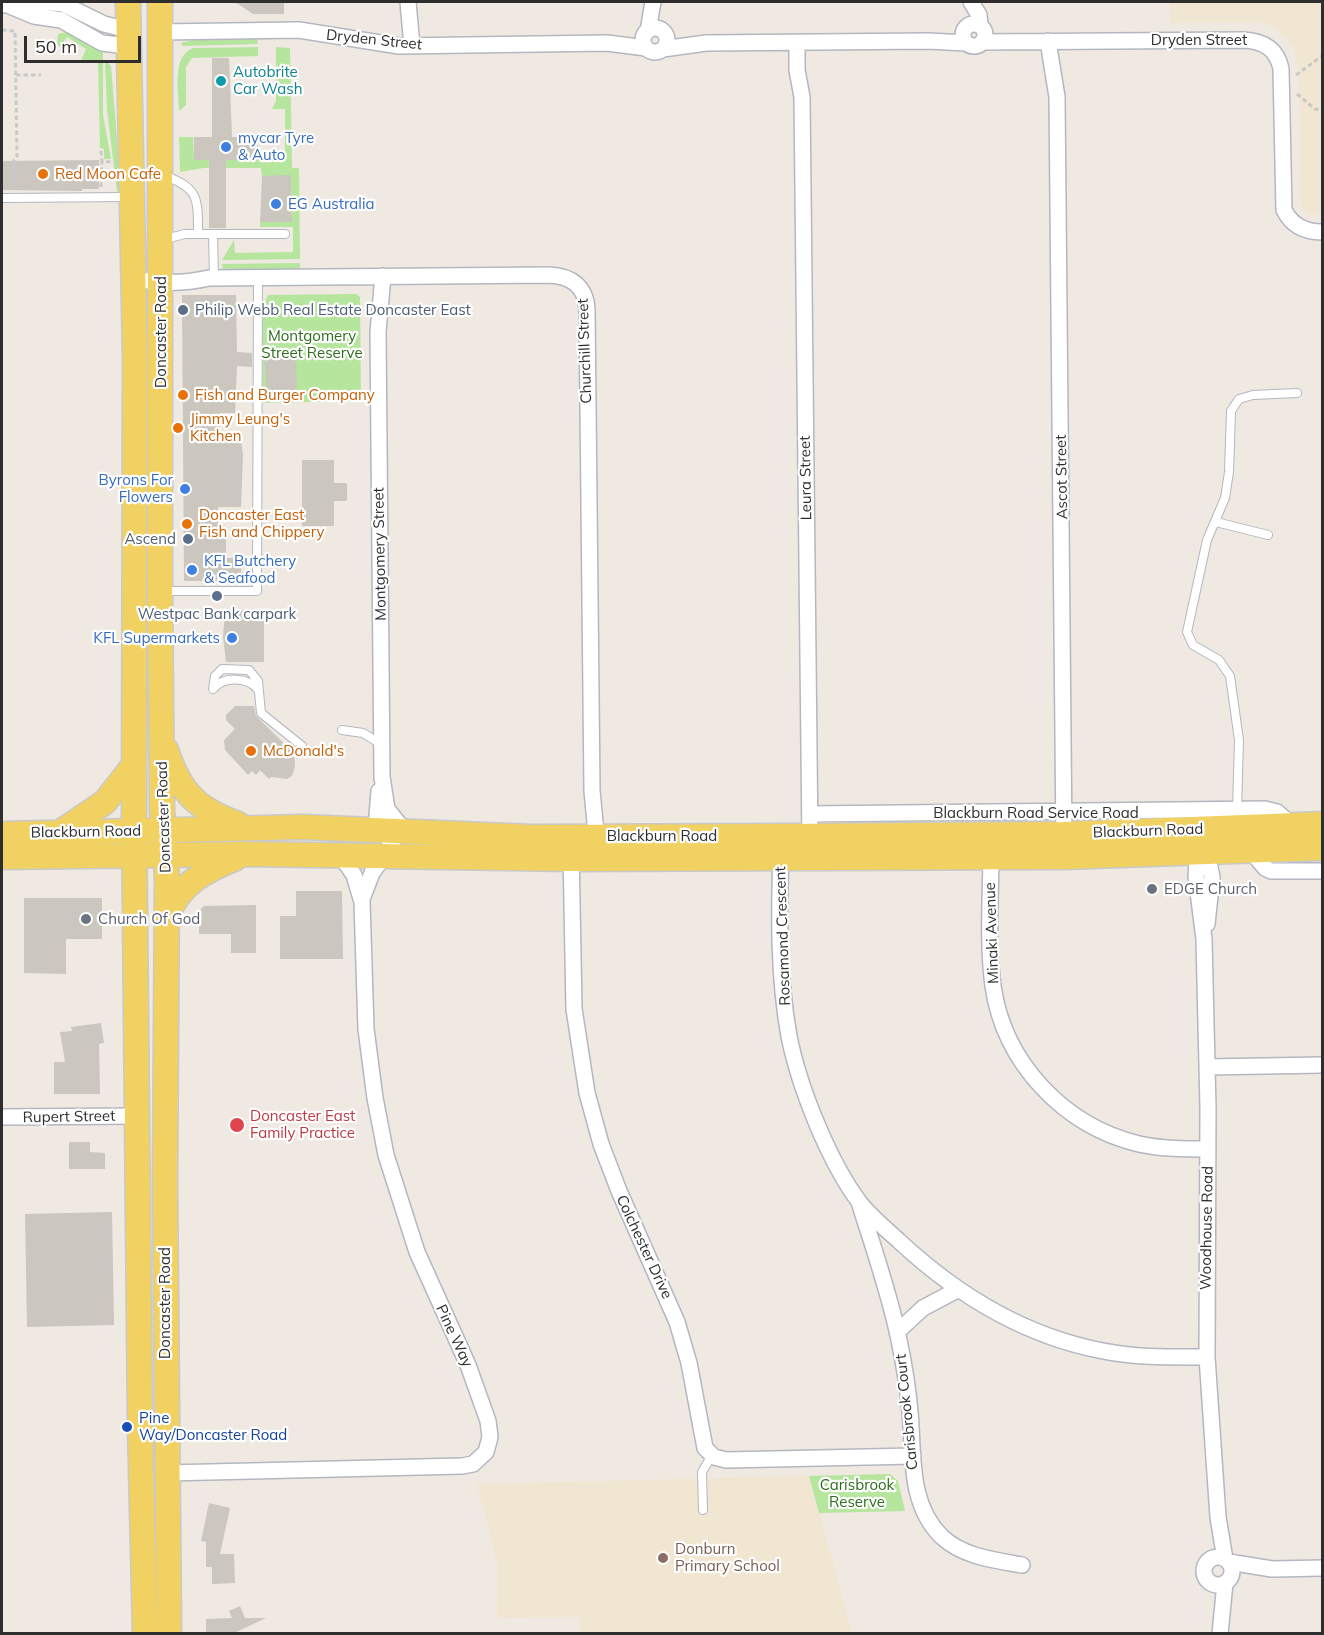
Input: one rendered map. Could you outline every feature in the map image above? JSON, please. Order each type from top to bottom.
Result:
[{"type":"main road","name":"Doncaster Road","points":[[128,2],[135,279],[134,831],[140,1425],[145,1634]]},
{"type":"main road","name":"Doncaster Road","points":[[160,2],[169,32],[161,174],[160,242],[162,830],[167,916],[165,1181],[169,1634]]},
{"type":"main road","points":[[128,38],[169,32]]},
{"type":"main road","points":[[161,733],[172,768],[187,793],[219,817],[248,828]]},
{"type":"main road","points":[[59,832],[105,802],[134,765]]},
{"type":"main road","name":"Blackburn Road","points":[[2,857],[391,855],[584,845],[781,847],[810,836],[991,846],[1064,834],[1323,824]]},
{"type":"main road","name":"Blackburn Road","points":[[2,834],[248,828],[394,830],[584,845]]},
{"type":"main road","name":"Blackburn Road","points":[[1064,834],[1202,852],[1323,848]]},
{"type":"main road","points":[[167,916],[173,900],[193,880],[247,854]]},
{"type":"street","points":[[4,5],[46,2],[72,7],[128,38]]},
{"type":"street","points":[[45,18],[46,2]]},
{"type":"street","points":[[406,2],[406,46]]},
{"type":"street","points":[[655,2],[655,37]]},
{"type":"street","points":[[965,2],[974,32]]},
{"type":"street","points":[[971,2],[979,15],[974,32]]},
{"type":"street","points":[[4,5],[45,18],[61,20],[102,44],[128,38]]},
{"type":"street","name":"Dryden Street","points":[[169,32],[299,30],[406,46],[607,43],[655,37],[706,43],[928,41],[974,32],[1022,40],[1055,41],[1243,40],[1265,44],[1277,57],[1281,69],[1284,210],[1291,221],[1301,228],[1323,232]]},
{"type":"street","name":"Ascot Street","points":[[1055,41],[1064,834]]},
{"type":"street","name":"Leura Street","points":[[802,43],[797,70],[802,97],[810,836]]},
{"type":"street","name":"Churchill Street","points":[[135,279],[161,278],[189,283],[212,278],[258,277],[559,275],[574,281],[584,293],[587,310],[592,791],[584,845]]},
{"type":"street","name":"Montgomery Street","points":[[377,277],[382,777],[377,816],[394,830],[391,855]]},
{"type":"street","name":"Blackburn Road Service Road","points":[[810,836],[1064,834],[1237,810],[1265,809],[1277,812],[1292,825]]},
{"type":"street","name":"Woodhouse Road","points":[[1201,829],[1202,852],[1212,880],[1204,939],[1208,1149],[1207,1357],[1218,1517],[1227,1561]]},
{"type":"street","name":"Colchester Drive","points":[[584,845],[574,1009],[587,1093],[601,1144],[619,1191],[677,1322],[693,1378],[702,1441],[712,1455]]},
{"type":"street","name":"Minaki Avenue","points":[[991,846],[993,988],[1006,1034],[1035,1081],[1065,1109],[1104,1132],[1155,1147],[1208,1149]]},
{"type":"street","name":"Rosamond Crescent","points":[[781,847],[782,970],[790,1038],[809,1102],[858,1200],[921,1262],[957,1290],[1021,1324],[1084,1346],[1131,1355],[1207,1357]]},
{"type":"street","points":[[1250,850],[1265,868],[1271,871],[1323,871]]},
{"type":"street","name":"Pine Way","points":[[167,1473],[462,1466],[478,1461],[489,1447],[490,1433],[480,1393],[417,1252],[386,1155],[375,1098],[366,1029],[362,902],[354,876],[340,855]]},
{"type":"street","name":"Pine Way","points":[[362,902],[370,875],[391,855]]},
{"type":"street","points":[[1207,1068],[1323,1065]]},
{"type":"street","name":"Rupert Street","points":[[2,1118],[137,1116]]},
{"type":"street","name":"Carisbrook Court","points":[[858,1200],[897,1332],[909,1401],[919,1500],[928,1520],[941,1536],[968,1553],[1022,1565]]},
{"type":"street","points":[[897,1332],[923,1308],[957,1290]]},
{"type":"street","points":[[712,1455],[726,1460],[913,1456]]},
{"type":"street","name":"Woodhouse Road","points":[[1209,1561],[1218,1517]]},
{"type":"street","points":[[1220,1628],[1205,1572],[1209,1561],[1217,1557],[1272,1569],[1323,1568]]},
{"type":"street","points":[[1220,1628],[1232,1568],[1227,1561]]},
{"type":"street","points":[[1209,1582],[1217,1585],[1272,1569]]},
{"type":"lane","points":[[161,174],[184,182],[196,199],[198,234]]},
{"type":"lane","points":[[2,198],[133,197]]},
{"type":"lane","points":[[212,278],[213,234]]},
{"type":"lane","points":[[160,242],[175,235],[285,234]]},
{"type":"lane","points":[[160,591],[257,591],[258,277]]},
{"type":"lane","points":[[1237,810],[1239,740],[1230,676],[1219,660],[1193,645],[1187,632],[1207,540],[1225,498],[1229,472],[1231,411],[1239,399],[1253,395],[1297,393]]},
{"type":"lane","points":[[1216,522],[1268,535]]},
{"type":"lane","points":[[260,692],[248,682],[233,680],[219,682],[213,689],[215,676],[222,669],[249,670],[254,675],[260,692],[261,713],[302,747]]},
{"type":"lane","points":[[342,730],[363,733],[381,744]]},
{"type":"lane","points":[[703,1510],[702,1472],[712,1455]]},
{"type":"path","points":[[2,30],[15,31],[17,156],[13,162],[13,193]]},
{"type":"path","points":[[1323,56],[1296,74],[1297,94],[1315,109],[1323,111]]},
{"type":"path","points":[[16,75],[41,75]]},
{"type":"path","points":[[101,151],[102,193]]},
{"type":"path","points":[[102,162],[113,162]]},
{"type":"shaded area","points":[[1170,2],[1322,2],[1322,215],[1309,215],[1301,207],[1299,69],[1295,52],[1286,37],[1275,28],[1263,23],[1170,23]]},
{"type":"shaded area","name":"Donburn Primary School","points":[[809,1476],[852,1633],[580,1634],[579,1617],[497,1618],[498,1563],[495,1562],[495,1553],[477,1484]]},
{"type":"green space","points":[[66,32],[103,52],[103,115],[111,159],[104,159],[104,149],[100,148],[98,61],[81,61],[86,49],[67,37],[60,47],[57,45],[58,34]]},
{"type":"green space","points":[[197,39],[257,39],[258,44],[183,46],[181,43]]},
{"type":"green space","points":[[258,47],[258,56],[192,58],[186,67],[186,105],[179,111],[178,75],[186,52],[193,48]]},
{"type":"green space","points":[[276,47],[290,48],[292,168],[299,168],[300,259],[222,260],[234,240],[235,253],[293,252],[293,227],[260,227],[260,222],[292,221],[291,176],[262,176],[261,168],[203,168],[180,172],[179,137],[193,137],[194,160],[285,158],[285,109],[272,109],[276,101]]},
{"type":"green space","points":[[105,60],[111,66],[120,175],[120,190],[117,192],[107,110]]},
{"type":"green space","points":[[300,263],[300,269],[223,269],[222,264]]},
{"type":"green space","name":"Montgomery Street Reserve","points":[[356,294],[360,297],[361,401],[263,403],[263,306],[268,295]]},
{"type":"green space","name":"Carisbrook Reserve","points":[[890,1474],[898,1481],[905,1511],[819,1513],[809,1476]]},
{"type":"building","points":[[235,2],[284,2],[284,14],[253,14]]},
{"type":"building","points":[[212,58],[229,58],[232,137],[258,137],[258,160],[226,160],[226,228],[209,228],[209,160],[194,160],[194,137],[212,137]]},
{"type":"building","points":[[99,160],[99,189],[82,189],[82,191],[2,190],[2,161]]},
{"type":"building","name":"EG Australia","points":[[291,175],[292,222],[260,222],[262,176]]},
{"type":"building","points":[[182,295],[236,295],[237,352],[252,353],[252,367],[237,366],[235,413],[220,413],[220,441],[241,441],[243,454],[241,507],[218,507],[218,532],[226,532],[226,558],[241,558],[241,581],[184,581]]},
{"type":"building","points":[[264,353],[296,353],[297,392],[267,393]]},
{"type":"building","points":[[302,460],[334,460],[334,483],[347,483],[347,501],[334,501],[334,526],[302,526]]},
{"type":"building","points":[[264,610],[264,662],[226,662],[223,637],[225,611]]},
{"type":"building","points":[[235,706],[254,706],[256,716],[294,753],[295,766],[292,776],[287,779],[271,777],[269,779],[260,770],[256,775],[252,771],[248,775],[225,750],[224,740],[235,729],[226,720],[226,715]]},
{"type":"building","points":[[296,891],[342,891],[343,959],[280,959],[280,916],[296,916]]},
{"type":"building","points":[[24,898],[102,898],[102,939],[66,939],[66,974],[24,973]]},
{"type":"building","points":[[256,905],[256,953],[231,953],[231,934],[199,934],[199,918],[195,915],[204,906]]},
{"type":"building","points":[[101,1023],[104,1043],[99,1044],[100,1094],[54,1094],[54,1062],[65,1062],[60,1032],[72,1031],[71,1027]]},
{"type":"building","points":[[69,1142],[90,1142],[90,1152],[105,1153],[105,1169],[69,1169]]},
{"type":"building","points":[[112,1212],[114,1325],[27,1327],[25,1214]]},
{"type":"building","points":[[209,1503],[230,1508],[220,1554],[234,1554],[235,1583],[212,1584],[212,1567],[206,1567],[206,1542],[201,1541]]},
{"type":"building","points":[[240,1606],[245,1618],[266,1618],[232,1634],[206,1634],[206,1619],[232,1618],[229,1611]]},
{"type":"place","name":"Autobrite Car Wash","points":[[221,81]]},
{"type":"place","name":"mycar Tyre & Auto","points":[[226,147]]},
{"type":"place","name":"Red Moon Cafe","points":[[43,174]]},
{"type":"place","name":"EG Australia","points":[[276,204]]},
{"type":"place","name":"Philip Webb Real Estate Doncaster East","points":[[183,310]]},
{"type":"place","name":"Fish and Burger Company","points":[[183,395]]},
{"type":"place","name":"Jimmy Leung's Kitchen","points":[[178,428]]},
{"type":"place","name":"Byrons For Flowers","points":[[185,489]]},
{"type":"place","name":"Doncaster East Fish and Chippery","points":[[187,524]]},
{"type":"place","name":"Ascend","points":[[188,539]]},
{"type":"place","name":"KFL Butchery & Seafood","points":[[192,570]]},
{"type":"place","name":"Westpac Bank carpark","points":[[217,596]]},
{"type":"place","name":"KFL Supermarkets","points":[[232,638]]},
{"type":"place","name":"McDonald's","points":[[251,751]]},
{"type":"place","name":"EDGE Church","points":[[1152,889]]},
{"type":"place","name":"Church Of God","points":[[86,919]]},
{"type":"place","name":"Doncaster East Family Practice","points":[[237,1125]]},
{"type":"place","name":"Pine Way/Doncaster Road","points":[[127,1427]]},
{"type":"place","name":"Donburn Primary School","points":[[663,1558]]}]
